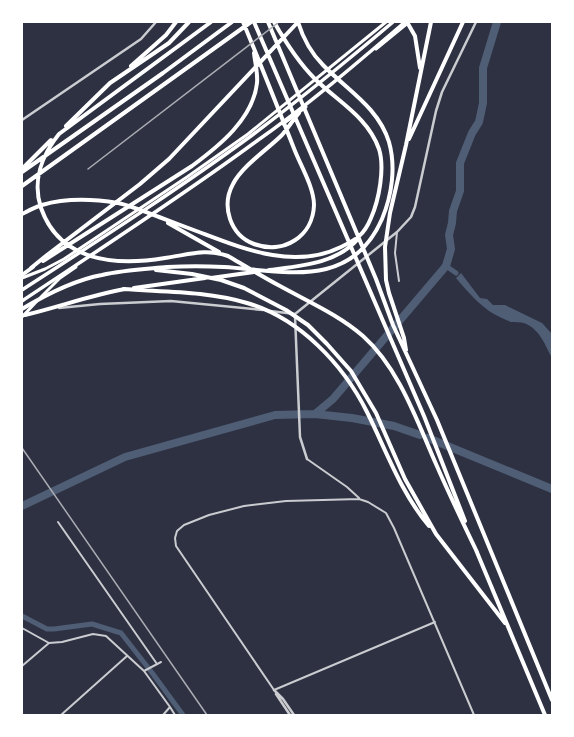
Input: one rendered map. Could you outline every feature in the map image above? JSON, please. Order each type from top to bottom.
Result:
[{"type":"highway","points":[[22,170],[110,82],[153,48],[176,22]]},
{"type":"highway","points":[[110,82],[169,43],[189,22]]},
{"type":"highway","points":[[211,22],[59,134],[46,153],[38,177],[40,203],[51,228],[56,235],[71,248],[88,256],[105,260],[129,261],[205,252],[228,256]]},
{"type":"highway","points":[[22,170],[163,73],[232,22]]},
{"type":"highway","points":[[243,22],[253,46],[298,156],[312,192],[314,204],[310,224],[304,233],[295,241],[283,246],[270,247],[255,244],[243,237],[235,229],[229,217],[227,204],[229,193],[233,183],[243,171],[282,134],[299,113]]},
{"type":"highway","points":[[22,186],[251,22]]},
{"type":"highway","points":[[254,22],[424,416],[477,552],[545,715]]},
{"type":"highway","points":[[268,22],[376,279],[400,342],[437,420],[459,472],[552,700]]},
{"type":"highway","points":[[24,316],[83,299],[123,290],[293,267],[322,261],[341,253],[352,246],[361,236],[370,220],[378,198],[381,170],[378,149],[366,126],[354,112],[316,80],[285,42],[274,22]]},
{"type":"highway","points":[[22,275],[140,184],[169,159],[298,22],[307,44],[314,55],[323,66],[370,108],[384,129],[389,141],[392,156],[392,177],[384,214],[374,234],[357,253],[348,260],[325,270],[296,274],[202,266],[134,270],[102,275],[69,285],[22,309]]},
{"type":"highway","points":[[22,290],[138,214],[251,136],[393,22]]},
{"type":"highway","points":[[22,301],[143,221],[255,143],[407,22],[414,36],[418,51],[420,73]]},
{"type":"highway","points":[[406,353],[404,338],[389,294],[384,258],[390,213],[406,145],[431,22]]},
{"type":"highway","points":[[406,145],[463,22]]},
{"type":"highway","points":[[31,268],[192,166],[214,150],[228,137],[246,114],[255,92],[257,73],[253,46]]},
{"type":"highway","points":[[22,214],[41,205],[66,200],[90,200],[118,203],[138,209],[233,245],[256,252],[281,256],[302,257],[332,251],[361,236]]},
{"type":"highway","points":[[157,216],[344,321],[365,338],[384,359],[414,412],[436,464],[477,552]]},
{"type":"highway","points":[[134,270],[159,270],[192,274],[220,280],[244,288],[262,297],[286,310],[308,325],[351,371],[376,413],[405,480],[436,534]]},
{"type":"highway","points":[[123,290],[181,292],[222,297],[246,302],[264,308],[293,325],[316,344],[352,385],[367,411],[383,448],[400,480],[426,522],[489,601],[509,630]]},
{"type":"main road","points":[[22,278],[45,269],[64,259],[187,177],[248,134],[386,22]]},
{"type":"main road","points":[[24,316],[60,278],[299,113],[407,22]]},
{"type":"street","points":[[22,120],[141,40],[156,22]]},
{"type":"street","points":[[54,308],[100,304],[171,301],[295,314],[397,232],[411,217],[415,206],[436,111],[442,92],[476,22]]},
{"type":"street","points":[[397,232],[395,253],[399,281]]},
{"type":"street","points":[[295,314],[300,437],[307,459],[347,487],[359,499],[376,506],[386,513],[435,622],[474,715]]},
{"type":"street","points":[[290,715],[176,546],[175,538],[177,531],[184,525],[209,515],[244,506],[286,501],[359,499]]},
{"type":"street","points":[[58,522],[157,664]]},
{"type":"street","points":[[274,690],[435,622]]},
{"type":"street","points":[[22,628],[49,642],[62,642],[93,634],[106,636],[144,671],[175,715]]},
{"type":"street","points":[[22,666],[49,642]]},
{"type":"street","points":[[61,715],[127,656]]},
{"type":"street","points":[[144,671],[161,662]]},
{"type":"street","points":[[274,690],[283,699],[294,715]]},
{"type":"street","points":[[163,715],[170,708]]},
{"type":"water","points":[[461,273],[480,298],[487,299],[493,305],[505,305],[542,323],[552,334],[552,358],[538,333],[534,329],[524,323],[511,322],[500,317],[479,303],[456,278]]},
{"type":"waterway","points":[[315,414],[333,399],[446,266],[451,249],[449,235],[453,211],[460,191],[460,163],[472,133],[479,122],[483,103],[483,68],[497,22]]},
{"type":"waterway","points":[[446,266],[456,273]]},
{"type":"waterway","points":[[22,506],[125,457],[275,415],[315,414],[352,418],[394,426],[420,435]]},
{"type":"waterway","points":[[428,438],[552,489]]},
{"type":"waterway","points":[[22,616],[47,629],[92,624],[121,633],[183,715]]},
{"type":"railway","points":[[88,169],[279,22]]},
{"type":"railway","points":[[22,448],[207,715]]}]
